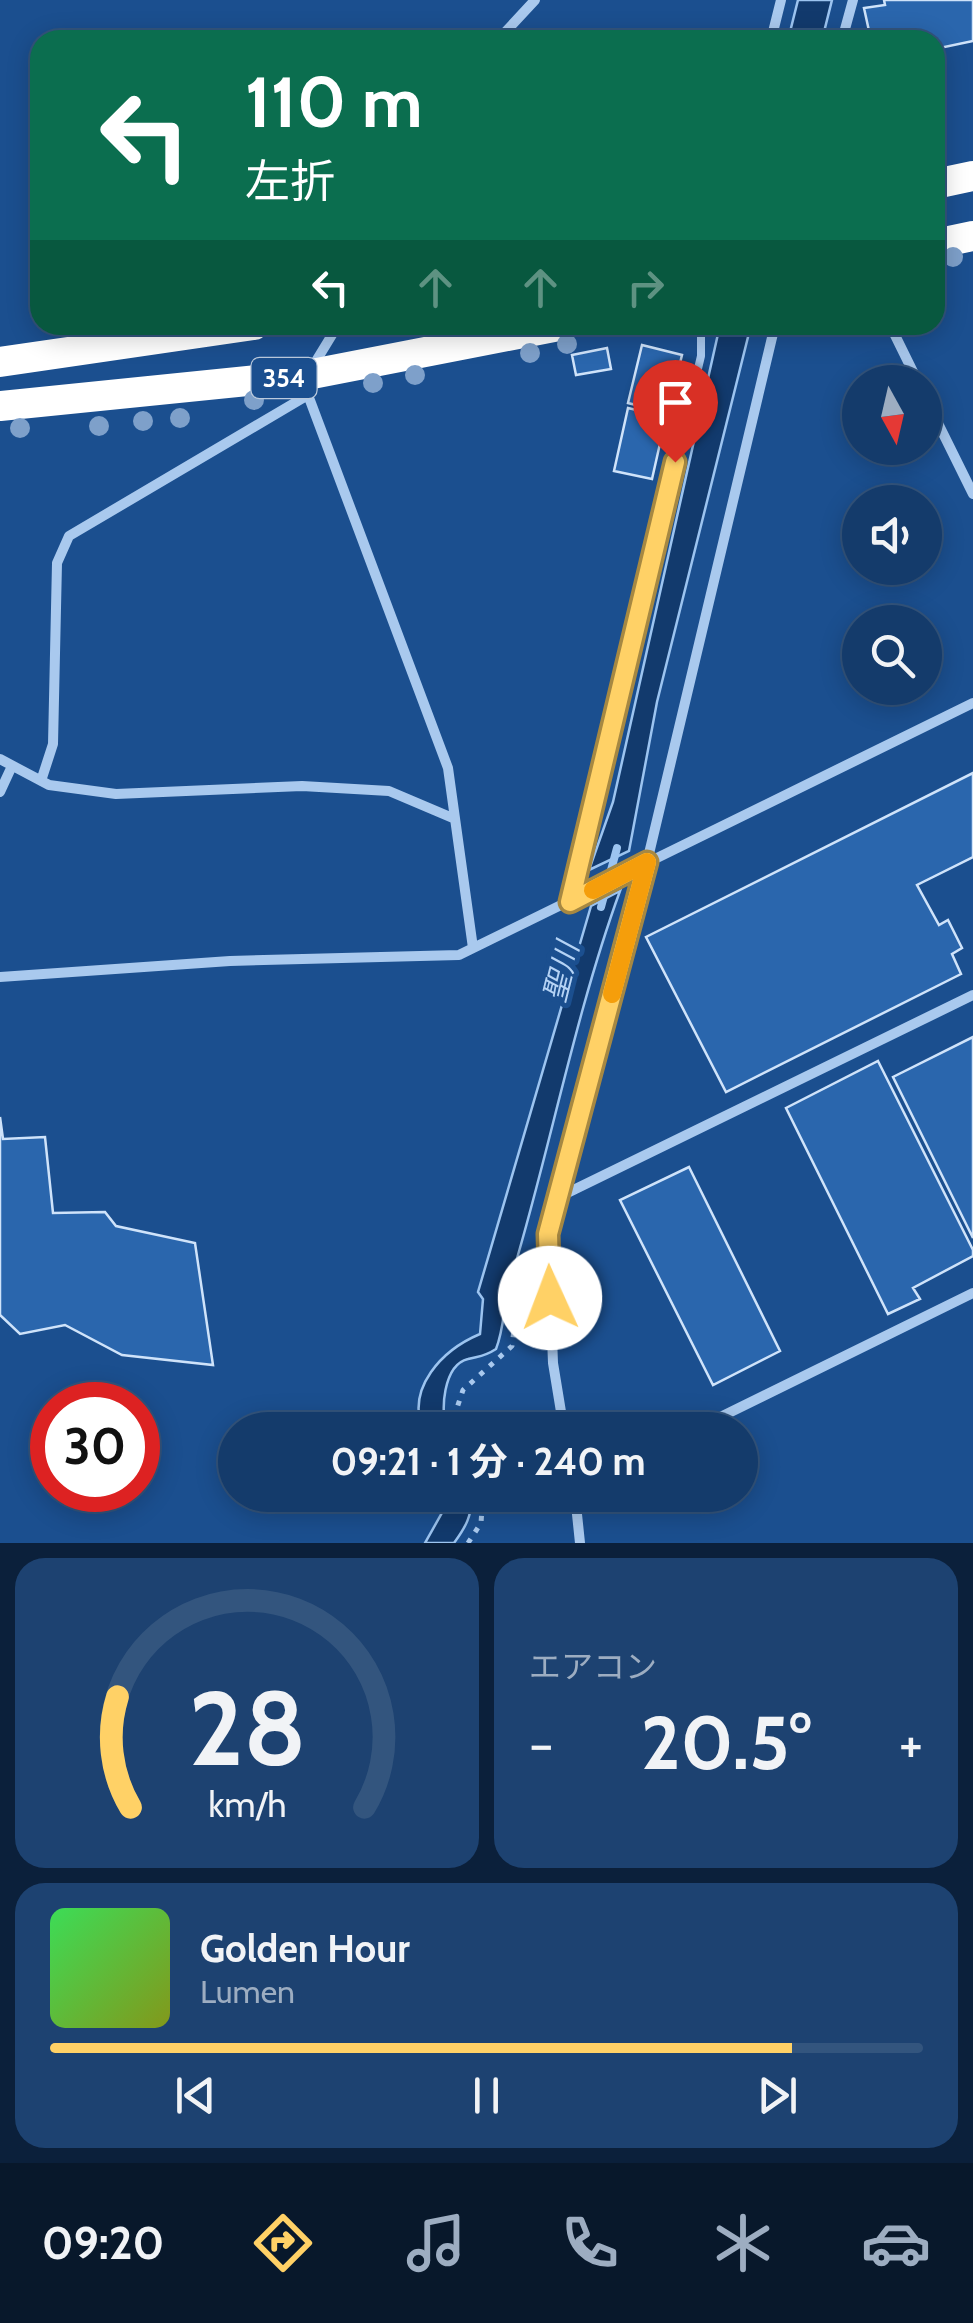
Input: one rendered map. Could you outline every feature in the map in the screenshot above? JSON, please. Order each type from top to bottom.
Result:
[{"type":"highway","points":[[945,182],[973,176]]},
{"type":"highway","points":[[945,242],[973,236]]},
{"type":"highway","name":"354","points":[[0,362],[185,335]]},
{"type":"highway","name":"354","points":[[0,406],[308,385],[521,335]]},
{"type":"street","points":[[507,30],[535,0]]},
{"type":"street","points":[[774,30],[781,0]]},
{"type":"street","points":[[844,30],[852,0]]},
{"type":"street","points":[[41,781],[53,744],[56,563],[68,536],[308,385],[333,335]]},
{"type":"street","points":[[561,1412],[552,1363],[548,1234],[647,862],[773,335]]},
{"type":"street","points":[[895,335],[910,365]]},
{"type":"street","points":[[308,385],[448,768],[473,948]]},
{"type":"street","points":[[942,431],[973,494]]},
{"type":"street","points":[[0,977],[230,961],[458,954],[973,703]]},
{"type":"street","points":[[0,760],[41,781],[116,794],[302,786],[389,791],[455,818]]},
{"type":"street","points":[[0,792],[12,766]]},
{"type":"street","points":[[557,1198],[973,995]]},
{"type":"street","points":[[731,1412],[973,1293]]},
{"type":"street","points":[[577,1512],[580,1543]]},
{"type":"lane","points":[[570,902],[701,356],[702,335]]},
{"type":"path","points":[[455,1412],[463,1390],[512,1346],[520,1280],[548,1234]]},
{"type":"path","points":[[468,1543],[481,1523],[482,1512]]},
{"type":"water","points":[[798,0],[832,0],[824,30],[790,30]]},
{"type":"water","points":[[718,335],[749,335],[657,702],[629,851],[589,870],[613,802]]},
{"type":"water","points":[[620,891],[575,1038],[496,1349],[468,1359],[453,1370],[444,1412],[419,1412],[419,1400],[431,1372],[453,1350],[480,1334],[483,1299],[478,1292],[591,906]]},
{"type":"water","points":[[442,1512],[470,1512],[454,1543],[425,1543]]},
{"type":"building","points":[[884,0],[973,0],[973,41],[945,47],[945,30],[869,30],[864,8],[885,5]]},
{"type":"building","points":[[642,345],[682,355],[668,413],[628,403]]},
{"type":"building","points":[[607,348],[611,369],[576,375],[572,355]]},
{"type":"building","points":[[628,408],[666,417],[652,479],[614,471]]},
{"type":"building","points":[[973,773],[973,857],[917,885],[939,925],[948,920],[962,948],[952,954],[961,974],[726,1092],[646,937]]},
{"type":"building","points":[[973,1037],[973,1238],[893,1077]]},
{"type":"building","points":[[878,1061],[973,1250],[973,1256],[913,1288],[920,1299],[888,1314],[786,1108]]},
{"type":"building","points":[[0,1117],[3,1139],[45,1137],[53,1213],[105,1212],[116,1226],[195,1243],[213,1365],[122,1355],[65,1325],[20,1334],[0,1315]]},
{"type":"building","points":[[689,1167],[780,1351],[713,1385],[620,1200]]},
{"type":"waterway","name":"聖川","points":[[601,907],[617,848]]},
{"type":"slow traffic","points":[[593,890],[647,862],[612,994]]},
{"type":"route","points":[[550,1298],[548,1234],[647,862],[570,902],[675,462]]}]
